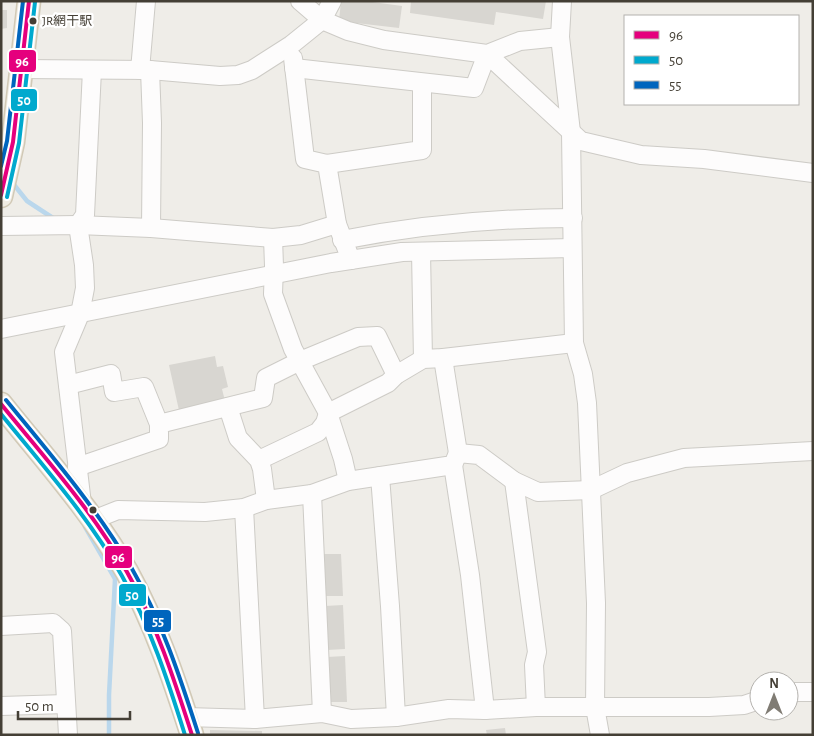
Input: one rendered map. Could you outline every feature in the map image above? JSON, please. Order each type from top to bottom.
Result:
[{"type":"main road","points":[[1,196],[13,142],[29,1]]},
{"type":"main road","points":[[1,404],[88,512],[127,573],[155,631],[189,726]]},
{"type":"street","points":[[146,1],[145,70],[152,123],[152,228]]},
{"type":"street","points":[[300,1],[322,20],[348,31],[384,40],[487,54],[520,41],[560,37]]},
{"type":"street","points":[[21,69],[145,70],[220,76],[238,75],[252,70],[291,45],[322,20],[332,1]]},
{"type":"street","points":[[562,1],[560,37],[571,132],[574,343],[583,374],[587,403],[596,603],[595,707],[600,735]]},
{"type":"street","points":[[291,45],[305,158],[327,164],[422,150],[422,83]]},
{"type":"street","points":[[294,68],[474,88],[487,54]]},
{"type":"street","points":[[487,54],[581,141],[641,155],[704,159],[813,173]]},
{"type":"street","points":[[69,225],[85,215],[92,70]]},
{"type":"street","points":[[327,164],[340,232],[351,260]]},
{"type":"street","points":[[1,226],[69,225],[152,228],[273,238],[340,232],[387,231],[521,218],[573,218]]},
{"type":"street","points":[[69,225],[84,265],[85,288],[73,316],[64,352],[77,467],[88,512],[118,510],[205,512],[244,508],[266,500],[312,494],[348,481],[479,455],[514,481],[538,492],[591,490],[627,473],[684,458],[813,451]]},
{"type":"street","points":[[273,238],[272,294],[293,348],[328,413],[348,481]]},
{"type":"street","points":[[1,330],[273,275],[402,252],[572,248]]},
{"type":"street","points":[[421,252],[423,359]]},
{"type":"street","points":[[159,424],[263,398],[266,378],[358,337],[377,336],[396,375]]},
{"type":"street","points":[[258,460],[318,432],[325,423],[328,413],[388,383],[396,375],[423,359],[574,343]]},
{"type":"street","points":[[443,358],[485,710]]},
{"type":"street","points":[[68,385],[111,374],[114,392],[144,387],[159,424],[160,439],[77,467]]},
{"type":"street","points":[[228,407],[238,438],[258,460],[262,469],[266,500]]},
{"type":"street","points":[[380,476],[396,717]]},
{"type":"street","points":[[514,481],[536,652],[534,665],[536,708]]},
{"type":"street","points":[[312,494],[322,713]]},
{"type":"street","points":[[244,508],[255,719]]},
{"type":"street","points":[[1,626],[53,623],[62,631],[68,735]]},
{"type":"street","points":[[799,691],[813,692]]},
{"type":"street","points":[[189,726],[322,713],[351,719],[396,717],[449,709],[709,707],[749,703]]},
{"type":"street","points":[[1,706],[66,704]]},
{"type":"building","points":[[341,1],[365,1],[402,6],[399,28],[339,21]]},
{"type":"building","points":[[411,1],[546,1],[543,19],[496,12],[494,25],[410,13]]},
{"type":"building","points":[[1,10],[7,10],[7,28],[1,29]]},
{"type":"building","points":[[215,356],[217,367],[223,366],[228,387],[222,389],[226,405],[180,415],[169,365]]},
{"type":"building","points":[[323,554],[341,554],[343,596],[324,596]]},
{"type":"building","points":[[343,605],[345,649],[327,650],[325,606]]},
{"type":"building","points":[[345,656],[347,702],[329,702],[327,657]]},
{"type":"building","points":[[505,728],[506,735],[487,735],[486,730]]},
{"type":"building","points":[[210,730],[262,731],[262,735],[210,735]]},
{"type":"waterway","points":[[11,181],[27,201],[56,220]]},
{"type":"waterway","points":[[85,527],[115,579],[109,695],[109,735]]},
{"type":"transit line","name":"55","points":[[1,166],[7,141],[23,1]]},
{"type":"transit line","name":"96","points":[[1,195],[13,142],[29,1]]},
{"type":"transit line","name":"50","points":[[7,197],[19,143],[35,2]]},
{"type":"transit line","name":"55","points":[[6,400],[88,502],[131,567],[161,628],[198,733]]},
{"type":"transit line","name":"96","points":[[1,404],[84,506],[114,549],[156,631],[192,735]]},
{"type":"transit line","name":"50","points":[[1,414],[95,533],[122,576],[150,634],[185,735]]},
{"type":"place","name":"JR網干駅","points":[[33,21]]}]
